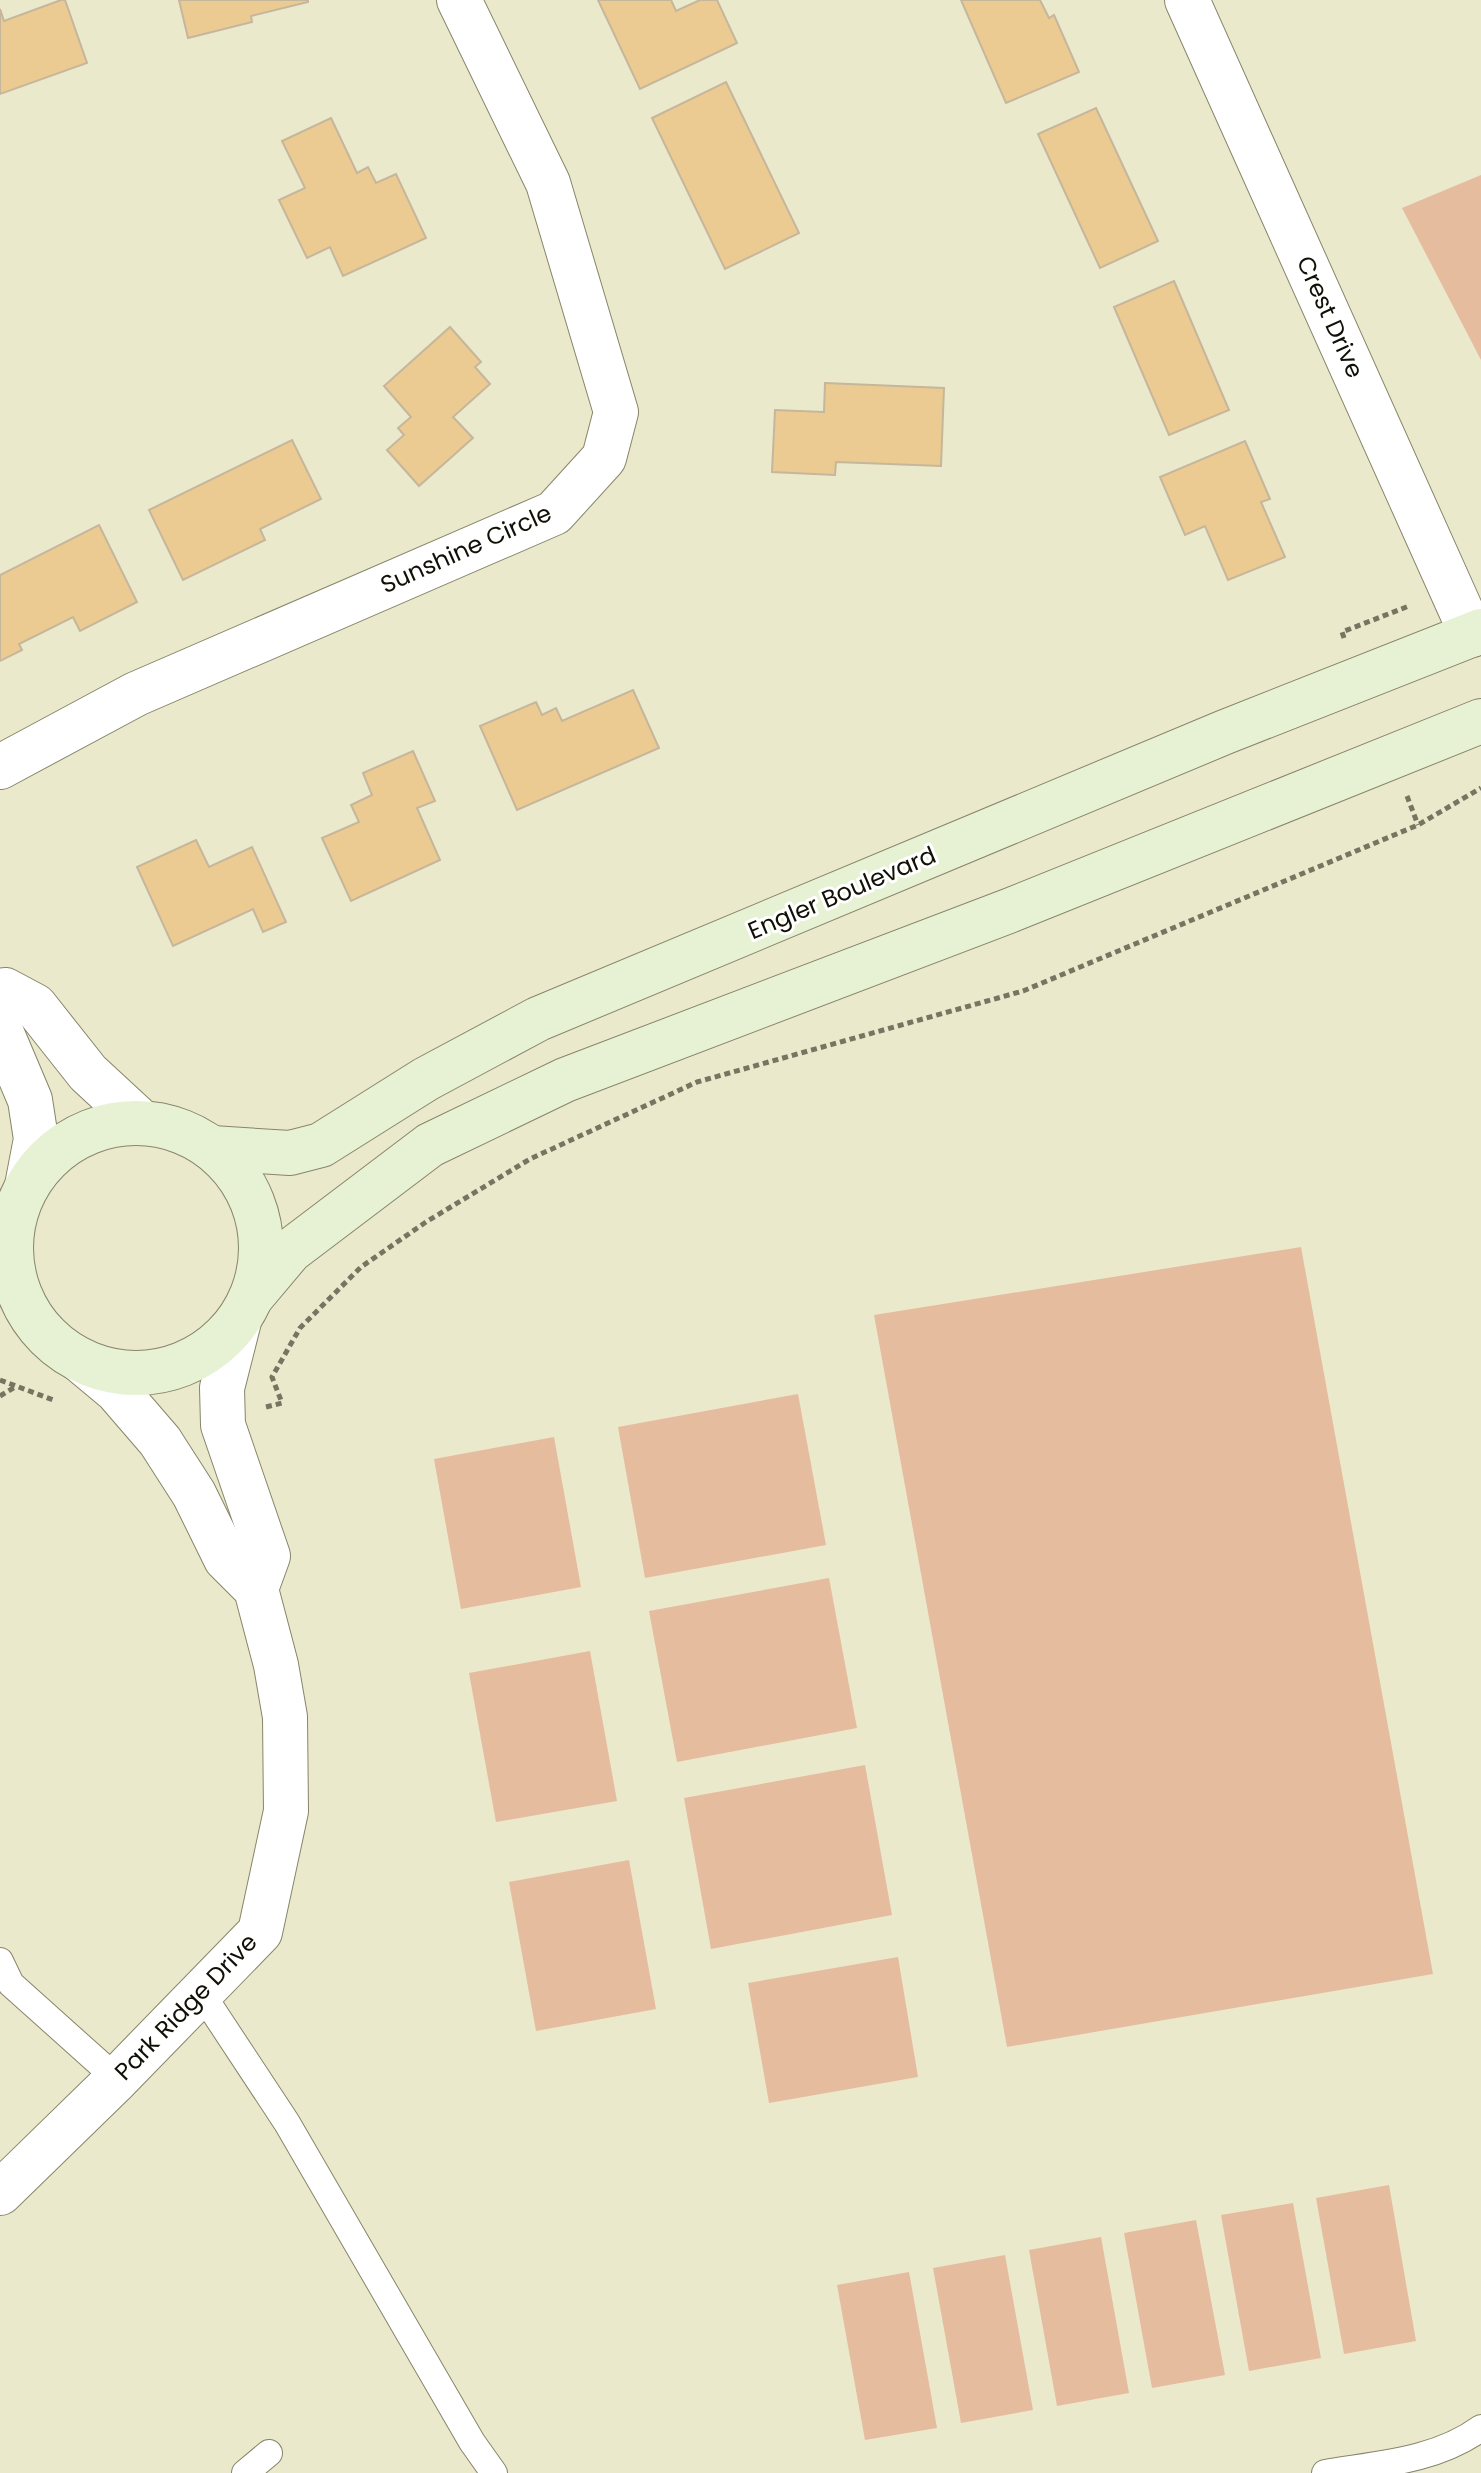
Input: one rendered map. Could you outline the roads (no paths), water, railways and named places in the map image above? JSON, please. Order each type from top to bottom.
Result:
[{"type":"main road","name":"Engler Boulevard","points":[[212,1148],[290,1153],[321,1145],[426,1079],[538,1019],[1225,732],[1478,641]]},
{"type":"main road","points":[[0,1326],[7,1326],[108,1370],[137,1373],[166,1370],[194,1359],[218,1343],[290,1251],[430,1145],[565,1080],[1011,910],[1481,721]]},
{"type":"main road","points":[[68,1352],[35,1323],[20,1297],[12,1269],[10,1241],[16,1213],[13,1196],[66,1145],[91,1131],[115,1124],[141,1122],[190,1134],[212,1148],[246,1186],[261,1238],[261,1267],[246,1308]]},
{"type":"street","name":"Sunshine Circle","points":[[0,767],[136,694],[554,513],[604,458],[616,412],[548,183],[459,0]]},
{"type":"street","name":"Crest Drive","points":[[1187,0],[1478,641]]},
{"type":"street","points":[[13,1196],[36,1139],[30,1100],[1,1002],[35,1006],[88,1073],[141,1122]]},
{"type":"street","points":[[68,1352],[116,1390],[160,1441],[194,1494],[226,1559],[256,1589],[268,1556],[223,1425],[222,1388],[246,1308]]},
{"type":"street","name":"Park Ridge Drive","points":[[0,2193],[117,2079],[260,1932],[286,1811],[285,1717],[276,1665],[256,1589]]},
{"type":"lane","points":[[0,1961],[11,1984],[117,2079]]},
{"type":"lane","points":[[200,1991],[287,2123],[465,2429],[494,2473]]},
{"type":"lane","points":[[1325,2473],[1425,2456],[1467,2438],[1481,2428]]},
{"type":"lane","points":[[245,2473],[269,2453]]}]
